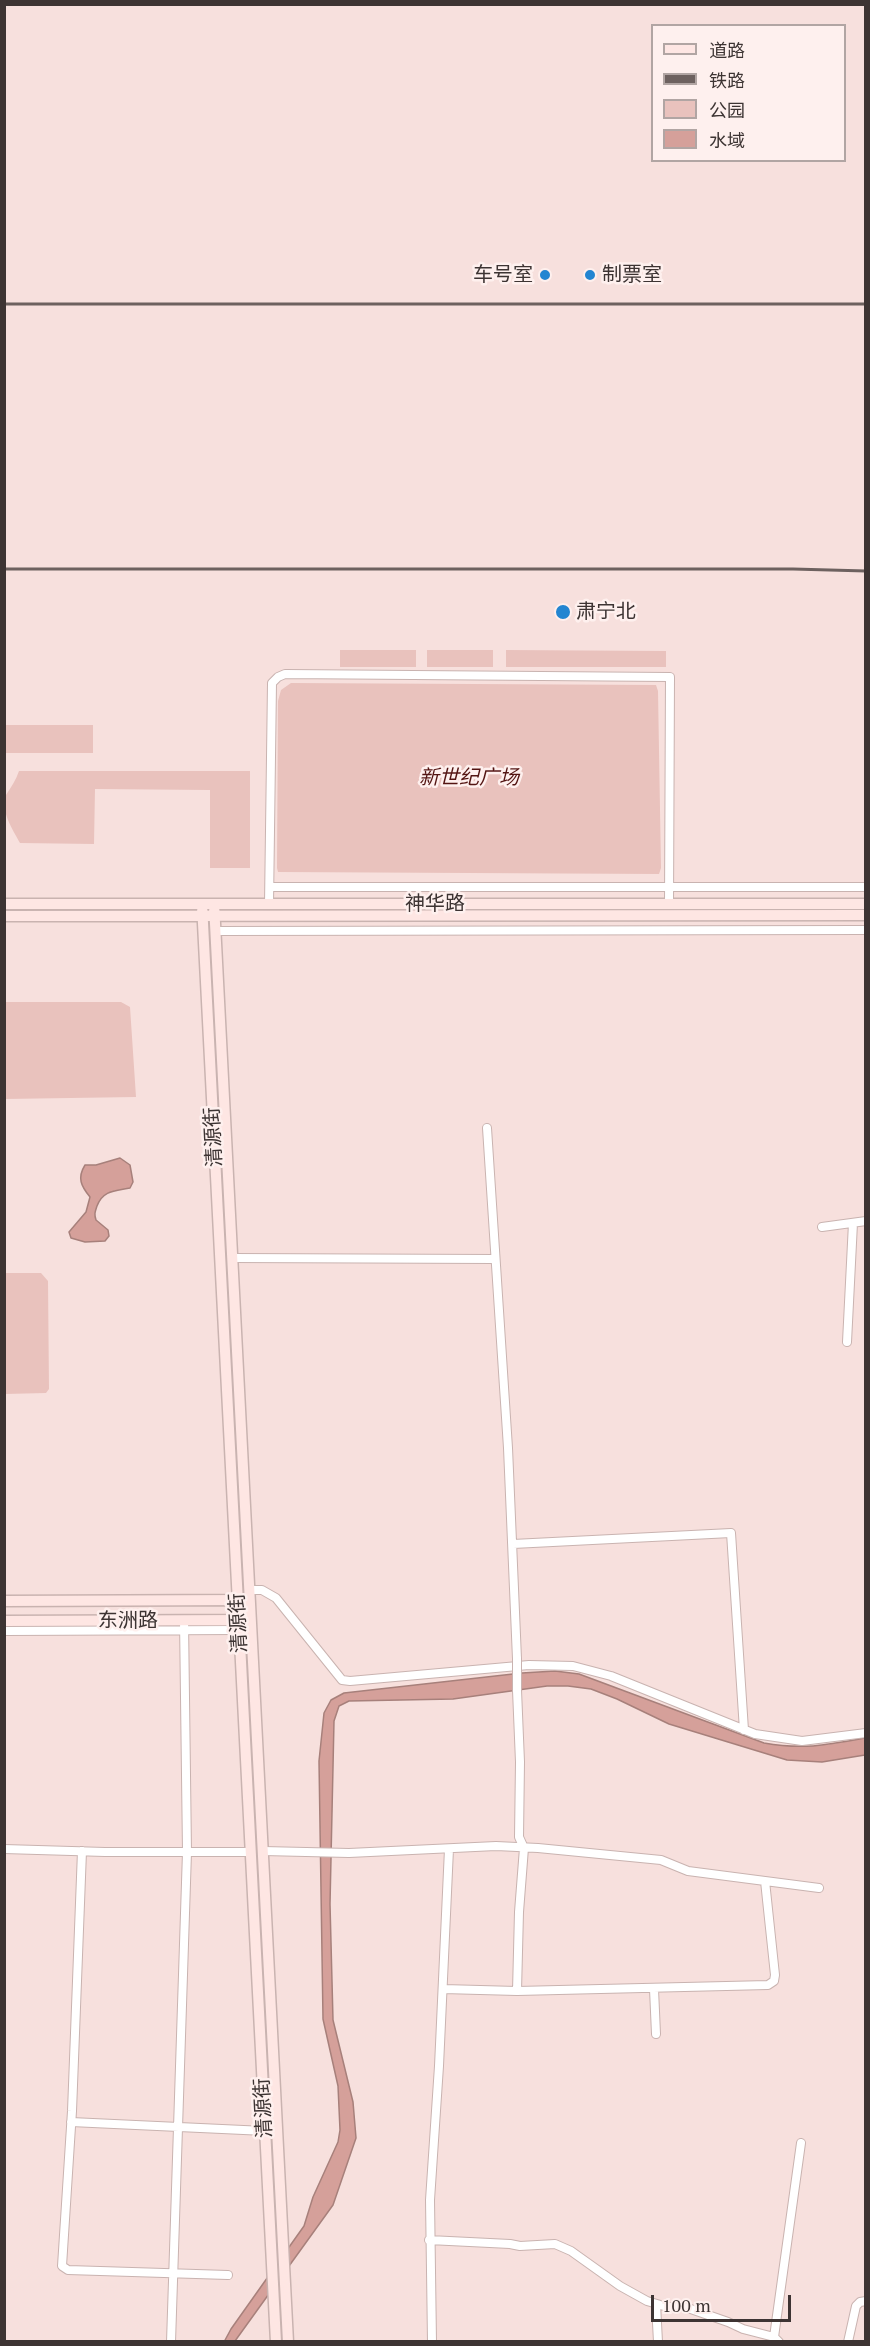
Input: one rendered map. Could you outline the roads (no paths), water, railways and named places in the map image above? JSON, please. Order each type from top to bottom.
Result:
[{"type":"main road","name":"神华路","points":[[4,904],[202,910],[866,915]]},
{"type":"main road","name":"神华路","points":[[214,910],[270,904],[866,904]]},
{"type":"main road","name":"神华路","points":[[4,916],[202,910]]},
{"type":"main road","name":"清源街","points":[[202,910],[276,2342]]},
{"type":"main road","name":"清源街","points":[[214,910],[288,2342]]},
{"type":"main road","name":"东洲路","points":[[4,1601],[238,1600],[250,1595]]},
{"type":"main road","name":"东洲路","points":[[4,1621],[239,1625],[251,1620]]},
{"type":"street","points":[[270,904],[272,683],[278,677],[297,674],[670,676],[669,904]]},
{"type":"street","points":[[270,887],[866,887]]},
{"type":"street","points":[[215,931],[866,930]]},
{"type":"street","points":[[487,1128],[513,1544],[520,1762],[519,1837],[524,1848],[517,1990]]},
{"type":"street","points":[[822,1227],[866,1221]]},
{"type":"street","points":[[847,1342],[853,1223]]},
{"type":"street","points":[[232,1258],[495,1259]]},
{"type":"street","points":[[513,1544],[731,1533],[744,1730]]},
{"type":"street","points":[[250,1595],[262,1590],[276,1598],[342,1680],[529,1665],[573,1666],[610,1676],[744,1730],[773,1738],[802,1741],[866,1733]]},
{"type":"street","points":[[4,1631],[184,1625],[188,1852],[171,2342]]},
{"type":"street","points":[[263,1851],[332,1853],[524,1848],[662,1860],[688,1871],[819,1888]]},
{"type":"street","points":[[4,1849],[251,1852]]},
{"type":"street","points":[[432,2342],[429,2240],[449,1849]]},
{"type":"street","points":[[82,1851],[71,2122],[62,2266],[68,2271],[228,2275]]},
{"type":"street","points":[[443,1989],[654,1989],[768,1985],[774,1981],[765,1881]]},
{"type":"street","points":[[654,1989],[656,2034]]},
{"type":"street","points":[[71,2122],[265,2131]]},
{"type":"street","points":[[429,2240],[520,2246],[555,2244],[571,2251],[631,2293],[656,2304],[685,2307],[742,2329],[776,2339],[801,2143]]},
{"type":"street","points":[[848,2342],[856,2306],[866,2301]]},
{"type":"street","points":[[656,2304],[658,2342]]},
{"type":"water","points":[[120,1158],[130,1165],[133,1182],[130,1188],[106,1194],[95,1213],[96,1220],[108,1230],[109,1236],[105,1241],[85,1242],[71,1238],[69,1232],[86,1212],[90,1197],[81,1182],[81,1174],[85,1165],[96,1165]]},
{"type":"water","points":[[555,1671],[579,1674],[764,1743],[827,1745],[865,1738],[865,1755],[822,1762],[787,1760],[669,1724],[591,1689],[568,1686],[547,1686],[453,1699],[349,1701],[339,1706],[334,1721],[330,1904],[333,2020],[353,2102],[356,2138],[333,2205],[235,2341],[224,2342],[304,2226],[313,2197],[338,2142],[340,2130],[338,2086],[323,2019],[319,1761],[324,1713],[331,1700],[344,1693]]},
{"type":"railway","points":[[4,304],[866,304]]},
{"type":"railway","points":[[4,569],[793,569],[866,571]]},
{"type":"place","name":"车号室","points":[[545,275]]},
{"type":"place","name":"制票室","points":[[590,275]]},
{"type":"place","name":"肃宁北","points":[[563,612]]},
{"type":"park label","name":"新世纪广场","points":[[469,778]]}]
